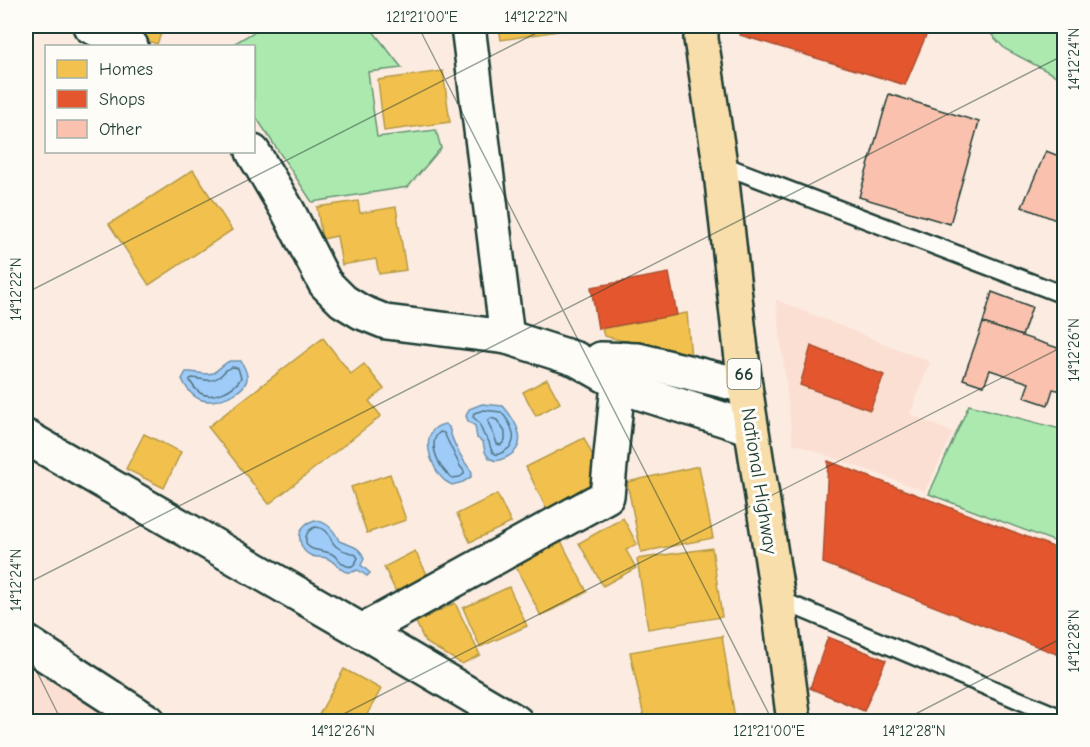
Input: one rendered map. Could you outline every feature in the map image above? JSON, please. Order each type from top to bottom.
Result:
[{"type":"main road","name":"National Highway","points":[[701,26],[720,164],[745,386],[778,599],[794,722]]},
{"type":"street","points":[[90,26],[129,45]]},
{"type":"street","points":[[468,26],[507,337]]},
{"type":"street","points":[[253,153],[288,211],[325,283],[343,301],[361,312],[386,322],[507,337],[621,371],[631,390],[751,428]]},
{"type":"street","points":[[621,371],[638,360],[745,386]]},
{"type":"street","points":[[362,631],[607,496],[621,371]]},
{"type":"street","points":[[26,437],[516,722]]},
{"type":"street","points":[[26,642],[149,722]]},
{"type":"lane","points":[[720,164],[1065,295]]},
{"type":"lane","points":[[778,599],[1065,719]]},
{"type":"shaded area","points":[[776,300],[930,362],[910,414],[953,433],[925,491],[793,443]]},
{"type":"shaded area","points":[[26,667],[117,721],[26,721]]},
{"type":"green space","points":[[264,26],[369,26],[402,68],[368,72],[377,137],[436,130],[441,148],[408,187],[312,202],[255,116],[255,45],[232,45]]},
{"type":"green space","points":[[965,26],[1064,26],[1064,80],[1005,49],[990,33]]},
{"type":"green space","points":[[969,405],[1064,430],[1064,545],[929,494]]},
{"type":"water","points":[[230,361],[241,361],[246,370],[247,379],[240,389],[228,397],[214,401],[202,400],[195,397],[185,386],[182,379],[186,372],[213,373]]},
{"type":"water","points":[[482,404],[503,406],[517,426],[518,447],[505,458],[495,460],[487,456],[483,442],[477,438],[475,426],[468,421],[466,416],[469,409]]},
{"type":"water","points":[[445,424],[449,427],[458,451],[472,472],[471,477],[452,485],[439,474],[429,449],[431,433],[436,427]]},
{"type":"water","points":[[314,520],[330,527],[339,541],[360,551],[364,559],[361,565],[370,573],[367,576],[358,570],[343,571],[330,560],[312,556],[304,550],[300,542],[300,533],[307,523]]},
{"type":"building: Homes","points":[[112,26],[164,26],[157,44],[111,28]]},
{"type":"building: Homes","points":[[499,26],[564,26],[565,30],[501,40]]},
{"type":"building: Homes","points":[[443,71],[450,122],[384,131],[378,80]]},
{"type":"building: Homes","points":[[193,170],[232,230],[149,285],[109,224]]},
{"type":"building: Homes","points":[[358,201],[360,213],[396,207],[406,270],[379,274],[376,259],[342,265],[337,236],[322,239],[317,207]]},
{"type":"building: Homes","points":[[687,313],[691,358],[604,336],[602,329]]},
{"type":"building: Homes","points":[[323,338],[351,374],[364,364],[384,389],[369,401],[381,416],[269,504],[208,427]]},
{"type":"building: Homes","points":[[547,379],[560,403],[536,416],[523,392]]},
{"type":"building: Homes","points":[[144,434],[181,452],[164,488],[126,469]]},
{"type":"building: Homes","points":[[584,438],[605,481],[547,510],[526,467]]},
{"type":"building: Homes","points":[[699,466],[713,538],[641,552],[627,482]]},
{"type":"building: Homes","points":[[390,474],[406,520],[367,533],[351,487]]},
{"type":"building: Homes","points":[[497,494],[511,523],[470,542],[457,514]]},
{"type":"building: Homes","points":[[623,518],[637,544],[626,550],[636,568],[603,586],[579,543]]},
{"type":"building: Homes","points":[[561,541],[587,592],[541,616],[515,565]]},
{"type":"building: Homes","points":[[712,548],[722,617],[648,629],[637,559]]},
{"type":"building: Homes","points":[[415,551],[430,580],[398,596],[384,567]]},
{"type":"building: Homes","points":[[509,587],[527,626],[480,647],[463,608]]},
{"type":"building: Homes","points":[[455,603],[480,655],[462,664],[425,642],[416,622]]},
{"type":"building: Homes","points":[[722,636],[735,719],[720,722],[645,722],[630,652]]},
{"type":"building: Homes","points":[[344,669],[381,689],[363,722],[315,722]]},
{"type":"building: Shops","points":[[743,26],[930,26],[905,85],[740,35]]},
{"type":"building: Shops","points":[[669,273],[677,315],[598,329],[591,287]]},
{"type":"building: Shops","points":[[811,346],[884,375],[870,410],[800,385]]},
{"type":"building: Shops","points":[[828,461],[1064,551],[1064,657],[823,563]]},
{"type":"building: Shops","points":[[828,637],[886,660],[864,711],[810,688]]},
{"type":"building: Other","points":[[889,94],[979,122],[950,224],[859,197]]},
{"type":"building: Other","points":[[1046,151],[1064,158],[1064,223],[1022,207]]},
{"type":"building: Other","points":[[992,292],[1032,307],[1022,336],[983,323]]},
{"type":"building: Other","points":[[983,323],[1064,350],[1060,364],[1064,365],[1063,391],[1053,389],[1048,405],[1024,397],[1029,383],[990,370],[984,386],[963,379]]}]
